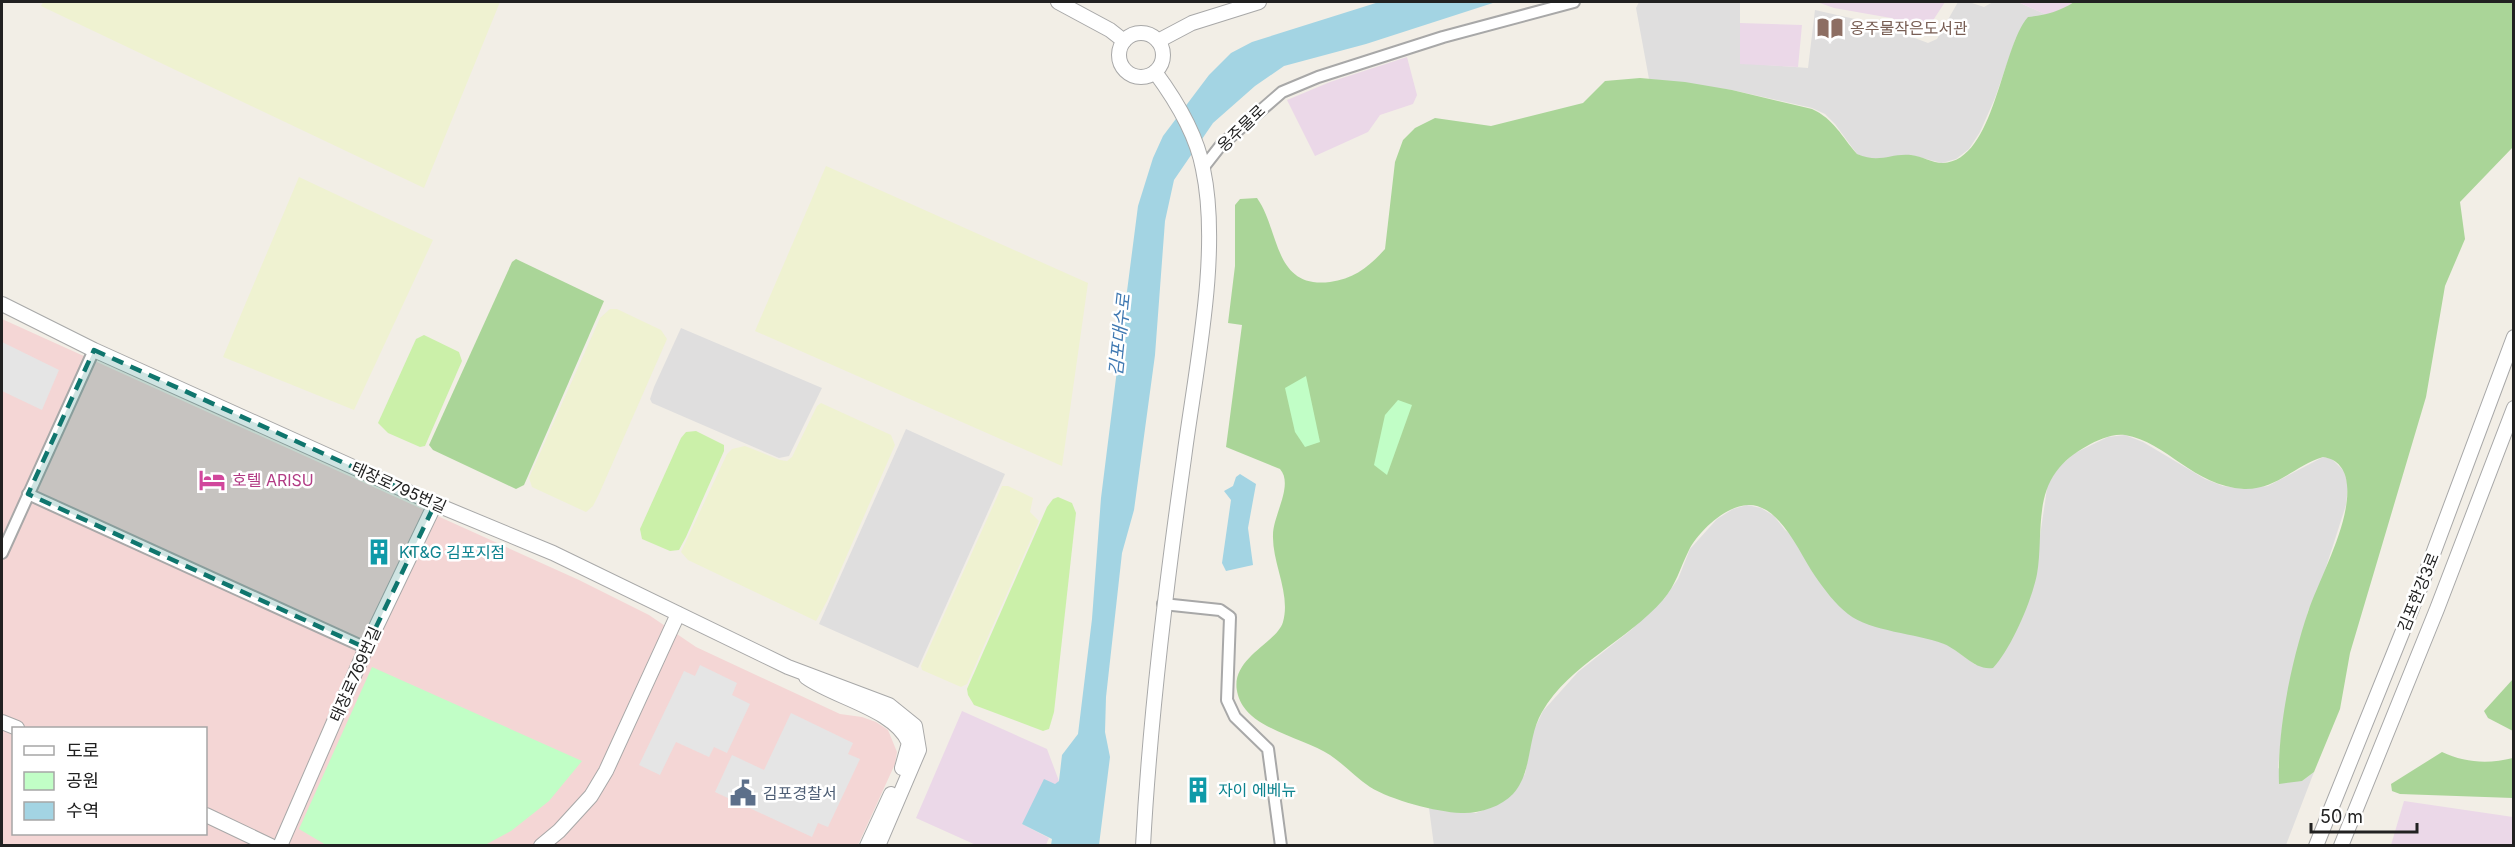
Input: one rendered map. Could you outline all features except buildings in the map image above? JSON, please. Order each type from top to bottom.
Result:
[{"type":"street","points":[[1058,2],[1110,30],[1124,41]]},
{"type":"street","points":[[1158,41],[1192,23],[1259,2]]},
{"type":"street","name":"옹주물로","points":[[1203,168],[1221,145],[1282,92],[1318,77],[1443,37],[1574,2]]},
{"type":"street","points":[[1139,33],[1146,33],[1158,41],[1163,54],[1162,61],[1155,72],[1142,77],[1124,69],[1119,57],[1124,41],[1139,33]]},
{"type":"street","points":[[1143,846],[1164,604],[1207,273],[1209,219],[1203,168],[1176,105],[1155,72]]},
{"type":"street","name":"태장로795번길","points":[[2,304],[94,350],[435,504],[553,554],[797,671],[889,705],[915,726],[919,750],[878,846]]},
{"type":"street","name":"김포한강3로","points":[[2316,846],[2421,586],[2514,337]]},
{"type":"street","points":[[2,553],[94,350]]},
{"type":"street","name":"김포한강3로","points":[[2341,846],[2437,609],[2514,408]]},
{"type":"street","points":[[28,494],[366,648]]},
{"type":"street","name":"태장로769번길","points":[[280,846],[366,648],[435,504]]},
{"type":"street","points":[[1164,604],[1220,610],[1230,617],[1227,700],[1235,717],[1268,749],[1281,846]]},
{"type":"street","points":[[541,846],[582,808],[596,788],[678,615]]},
{"type":"street","name":"태장로795번길","points":[[797,671],[823,690],[885,717],[905,734],[909,744],[908,754],[867,846]]},
{"type":"street","points":[[207,814],[271,846]]},
{"type":"highlighted area","points":[[94,350],[435,504],[366,648],[28,494]]},
{"type":"shaded area","points":[[1639,2],[1740,2],[1740,63],[1808,68],[1815,10],[1877,24],[1928,43],[1937,39],[1958,2],[1969,2],[1984,7],[1993,2],[2018,2],[2047,15],[2016,38],[1995,98],[1980,132],[1969,149],[1956,159],[1942,163],[1910,155],[1881,160],[1868,159],[1857,154],[1825,114],[1812,108],[1732,90],[1649,79],[1636,8]]},
{"type":"shaded area","points":[[1817,2],[1945,2],[1930,25],[1923,29],[1891,18],[1834,8]]},
{"type":"shaded area","points":[[2018,2],[2074,2],[2047,15]]},
{"type":"shaded area","points":[[1740,23],[1802,25],[1798,67],[1740,64]]},
{"type":"shaded area","points":[[1407,57],[1417,95],[1413,104],[1380,115],[1368,132],[1315,156],[1287,100],[1330,82]]},
{"type":"shaded area","points":[[2,319],[579,580],[649,615],[696,647],[840,714],[862,717],[876,722],[888,730],[897,752],[895,764],[858,845],[2,846]]},
{"type":"shaded area","points":[[681,328],[822,388],[789,456],[779,458],[652,403],[650,399],[654,387]]},
{"type":"shaded area","points":[[2,342],[59,370],[42,410],[2,391]]},
{"type":"shaded area","points":[[906,429],[1005,474],[918,668],[819,624]]},
{"type":"shaded area","points":[[2125,435],[2143,442],[2205,479],[2223,486],[2245,489],[2268,486],[2323,457],[2331,458],[2344,471],[2348,486],[2346,505],[2319,589],[2308,611],[2282,731],[2278,768],[2302,781],[2314,772],[2286,845],[1434,846],[1429,808],[1476,813],[1501,803],[1525,774],[1533,732],[1543,711],[1578,672],[1631,630],[1664,599],[1678,579],[1690,549],[1717,519],[1733,509],[1747,505],[1761,508],[1774,516],[1785,530],[1926,637],[1948,645],[1976,665],[2008,645],[2032,590],[2048,482],[2061,465],[2075,453],[2108,437]]},
{"type":"shaded area","points":[[700,665],[737,683],[732,695],[750,704],[727,753],[714,747],[709,757],[676,742],[660,775],[639,765],[684,671],[695,676]]},
{"type":"shaded area","points":[[962,711],[1047,749],[1059,781],[1022,824],[1049,838],[1046,845],[976,845],[916,818]]},
{"type":"shaded area","points":[[791,713],[853,743],[848,754],[860,759],[828,827],[818,823],[812,837],[715,792],[732,755],[764,770]]},
{"type":"shaded area","points":[[2404,801],[2513,817],[2513,845],[2391,845]]},
{"type":"green space","points":[[43,2],[500,2],[424,188],[41,6]]},
{"type":"green space","points":[[2074,2],[2513,2],[2513,147],[2460,202],[2465,239],[2445,286],[2426,397],[2350,653],[2340,709],[2314,772],[2302,781],[2279,784],[2280,742],[2286,697],[2308,612],[2340,532],[2347,500],[2347,485],[2343,470],[2333,460],[2323,457],[2266,486],[2244,489],[2210,480],[2154,446],[2125,435],[2100,439],[2078,451],[2062,464],[2049,483],[2042,508],[2039,561],[2034,585],[2014,637],[1993,668],[1974,664],[1944,644],[1881,629],[1848,614],[1822,586],[1779,521],[1770,512],[1748,505],[1730,510],[1706,528],[1693,543],[1675,582],[1663,600],[1649,615],[1583,666],[1554,695],[1537,722],[1527,765],[1519,785],[1508,799],[1489,809],[1475,812],[1451,812],[1414,804],[1379,792],[1330,755],[1260,722],[1243,706],[1237,691],[1237,678],[1242,666],[1278,631],[1283,622],[1285,601],[1273,546],[1273,535],[1285,483],[1280,469],[1226,447],[1242,325],[1228,323],[1235,266],[1235,205],[1240,199],[1257,198],[1281,255],[1288,267],[1298,276],[1311,282],[1330,282],[1347,278],[1361,271],[1385,249],[1395,162],[1403,140],[1415,128],[1435,118],[1491,126],[1583,103],[1605,81],[1640,78],[1685,82],[1732,90],[1812,109],[1832,123],[1857,154],[1872,158],[1911,155],[1943,163],[1960,157],[1974,144],[1986,124],[2011,52],[2028,17],[2052,12]]},
{"type":"green space","points":[[826,166],[1088,283],[1062,466],[755,331]]},
{"type":"green space","points":[[299,177],[433,240],[354,410],[223,357]]},
{"type":"green space","points":[[516,259],[604,301],[524,485],[516,489],[433,450],[429,445],[512,262]]},
{"type":"green space","points":[[610,309],[617,309],[661,330],[667,339],[599,494],[593,506],[586,512],[532,487],[529,478],[600,318]]},
{"type":"green space","points":[[424,335],[459,352],[462,361],[425,446],[420,447],[388,433],[378,423],[416,339]]},
{"type":"green space","points":[[1306,376],[1320,442],[1305,447],[1295,432],[1285,388]]},
{"type":"green space","points":[[1398,400],[1412,405],[1387,475],[1374,465],[1385,415]]},
{"type":"green space","points":[[821,403],[891,435],[895,445],[827,601],[816,621],[688,560],[681,552],[727,454],[732,449],[745,446],[787,461],[792,457],[817,406]]},
{"type":"green space","points":[[696,431],[724,445],[724,451],[679,550],[670,551],[642,539],[640,529],[681,438],[686,432]]},
{"type":"green space","points":[[1002,486],[1008,486],[1033,498],[1030,512],[1039,521],[967,684],[961,687],[922,670],[921,666]]},
{"type":"green space","points":[[1058,497],[1072,503],[1076,513],[1054,712],[1049,729],[1043,731],[974,705],[967,689],[1047,507],[1053,499]]},
{"type":"green space","points":[[372,667],[582,761],[549,801],[511,831],[485,845],[326,845],[299,829]]},
{"type":"green space","points":[[2513,679],[2513,731],[2488,718],[2484,711]]},
{"type":"green space","points":[[2442,752],[2477,761],[2513,758],[2513,798],[2400,794],[2392,791],[2391,784]]},
{"type":"water","points":[[1379,2],[1496,2],[1366,44],[1284,66],[1255,86],[1213,123],[1174,180],[1165,221],[1155,355],[1134,510],[1122,553],[1106,697],[1105,732],[1110,757],[1099,845],[1051,845],[1052,839],[1022,824],[1044,779],[1055,784],[1059,781],[1062,755],[1078,734],[1092,619],[1101,498],[1138,206],[1153,158],[1163,136],[1209,75],[1231,53],[1252,42]]},
{"type":"water","points":[[1240,474],[1256,484],[1248,528],[1253,565],[1226,571],[1222,563],[1231,500],[1224,491],[1233,486],[1236,477]]},
{"type":"place","name":"옹주물작은도서관","points":[[1830,28]]},
{"type":"place","name":"호텔 ARISU","points":[[212,480]]},
{"type":"place","name":"KT&G 김포지점","points":[[379,552]]},
{"type":"place","name":"자이 에베뉴","points":[[1198,790]]},
{"type":"place","name":"김포경찰서","points":[[743,793]]},
{"type":"water label","name":"김포대수로","points":[[1120,335]]}]
